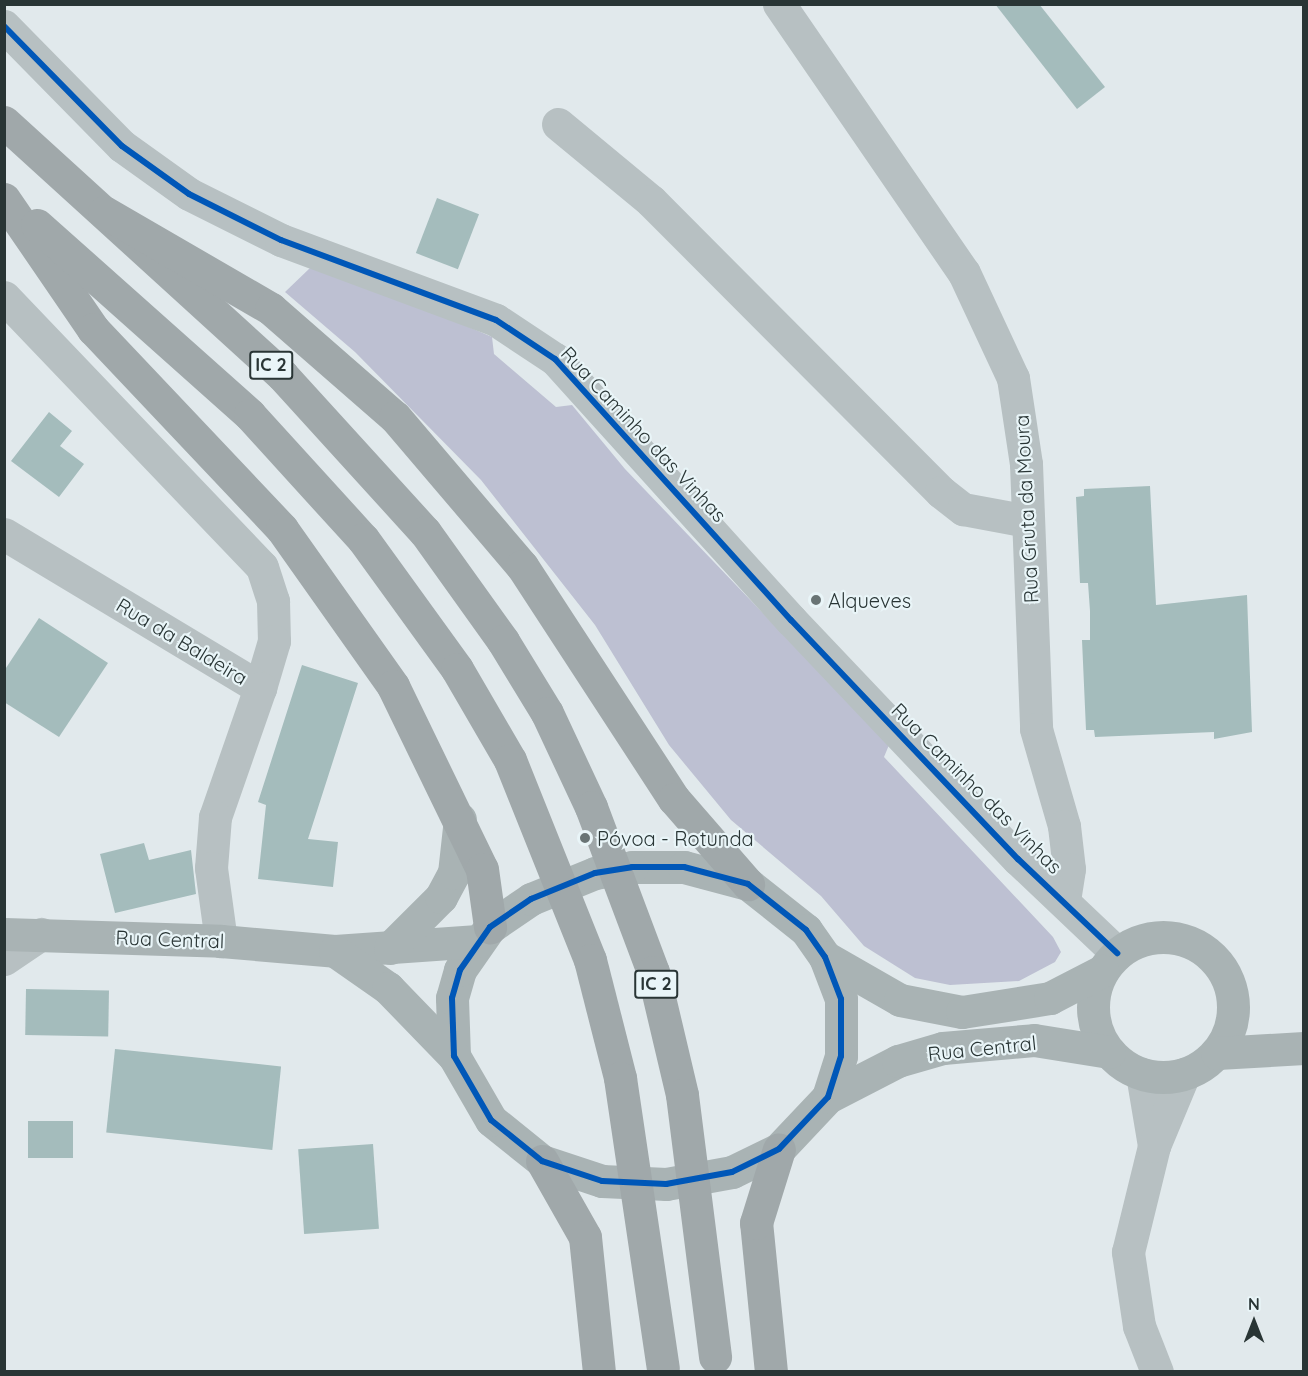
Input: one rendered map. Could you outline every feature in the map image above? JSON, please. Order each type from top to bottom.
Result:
[{"type":"highway","name":"IC 2","points":[[4,122],[282,375],[425,532],[503,641],[547,713],[591,807],[653,972],[682,1095],[716,1364]]},
{"type":"highway","name":"IC 2","points":[[4,197],[250,415],[363,539],[457,669],[510,760],[590,960],[620,1078],[664,1370]]},
{"type":"highway","points":[[4,197],[93,329],[282,529],[393,687],[460,819],[482,869],[484,934]]},
{"type":"highway","points":[[104,212],[271,309],[395,417],[522,566],[674,799],[748,884]]},
{"type":"highway","points":[[771,1371],[756,1223],[779,1149]]},
{"type":"highway","points":[[542,1161],[585,1237],[599,1371]]},
{"type":"street","name":"Rua Gruta da Moura","points":[[779,4],[964,273],[1013,378],[1028,521],[1036,729],[1064,826],[1069,869],[1064,899]]},
{"type":"street","name":"Rua Caminho das Vinhas","points":[[4,26],[122,146],[189,194],[281,240],[496,320],[555,359],[791,620],[1018,859],[1064,899],[1109,962]]},
{"type":"street","points":[[558,124],[651,201],[941,492],[963,509],[1028,521]]},
{"type":"street","points":[[4,297],[262,567],[273,601],[274,641],[260,688]]},
{"type":"street","name":"Rua da Baldeira","points":[[4,534],[260,688],[215,817],[211,868],[221,941]]},
{"type":"street","points":[[390,948],[441,897],[454,873],[460,819]]},
{"type":"street","points":[[684,867],[748,884],[806,930],[825,957],[844,1022],[842,1056],[828,1096],[779,1149],[732,1172],[666,1184],[602,1181],[542,1161],[491,1120],[454,1056],[452,998],[460,970],[484,934],[531,899],[595,873],[684,867]]},
{"type":"street","name":"Rua Central","points":[[4,934],[221,941],[335,951],[390,948],[484,934]]},
{"type":"street","points":[[4,959],[41,934]]},
{"type":"street","points":[[1217,1053],[1233,1020],[1228,977],[1199,945],[1157,936],[1109,962],[1093,1013],[1109,1052],[1142,1074],[1185,1074],[1217,1053],[1294,1049]]},
{"type":"street","name":"Rua Central","points":[[335,951],[388,988],[454,1056]]},
{"type":"street","name":"Rua Central","points":[[825,957],[900,1000],[962,1012],[1050,998],[1109,962]]},
{"type":"street","points":[[1233,1020],[1294,1049]]},
{"type":"street","name":"Rua Central","points":[[828,1096],[898,1061],[943,1048],[1034,1040],[1109,1052]]},
{"type":"street","points":[[1142,1074],[1154,1146]]},
{"type":"street","points":[[1157,1371],[1139,1326],[1128,1252],[1154,1146],[1185,1074]]},
{"type":"shaded area","points":[[310,268],[397,296],[492,337],[494,354],[556,407],[572,405],[625,469],[889,745],[884,757],[1053,937],[1061,952],[1055,962],[1019,981],[950,985],[915,978],[864,946],[821,896],[731,820],[669,745],[595,625],[481,480],[355,352],[285,292]]},
{"type":"building","points":[[995,4],[1039,4],[1105,87],[1077,109]]},
{"type":"building","points":[[437,198],[479,214],[458,269],[416,253]]},
{"type":"building","points":[[49,412],[72,431],[60,446],[84,464],[59,497],[11,461]]},
{"type":"building","points":[[1150,486],[1156,605],[1247,595],[1252,732],[1214,739],[1214,732],[1095,737],[1094,730],[1086,730],[1082,640],[1090,640],[1090,611],[1088,583],[1080,583],[1076,497],[1084,496],[1084,489]]},
{"type":"building","points":[[39,618],[108,663],[59,737],[4,702],[4,671]]},
{"type":"building","points":[[302,665],[358,683],[308,839],[338,842],[333,887],[258,879],[266,805],[258,802]]},
{"type":"building","points":[[144,843],[149,860],[191,850],[196,894],[115,913],[100,854]]},
{"type":"building","points":[[26,989],[109,990],[108,1036],[25,1035]]},
{"type":"building","points":[[115,1049],[281,1066],[272,1150],[106,1133]]},
{"type":"building","points":[[28,1121],[73,1121],[73,1158],[28,1158]]},
{"type":"building","points":[[373,1144],[379,1229],[304,1234],[298,1149]]},
{"type":"cycle path","points":[[4,26],[122,146],[189,194],[281,240],[496,320],[555,359],[791,620],[1018,859],[1117,953]]},
{"type":"cycle path","points":[[632,867],[684,867],[748,884],[806,930],[825,957],[841,999],[841,1056],[828,1097],[779,1149],[732,1172],[666,1184],[602,1181],[542,1161],[491,1120],[454,1056],[452,998],[460,970],[490,927],[531,899],[595,873],[632,867]]},
{"type":"place","name":"Alqueves","points":[[816,600]]},
{"type":"place","name":"Póvoa - Rotunda","points":[[585,838]]}]
